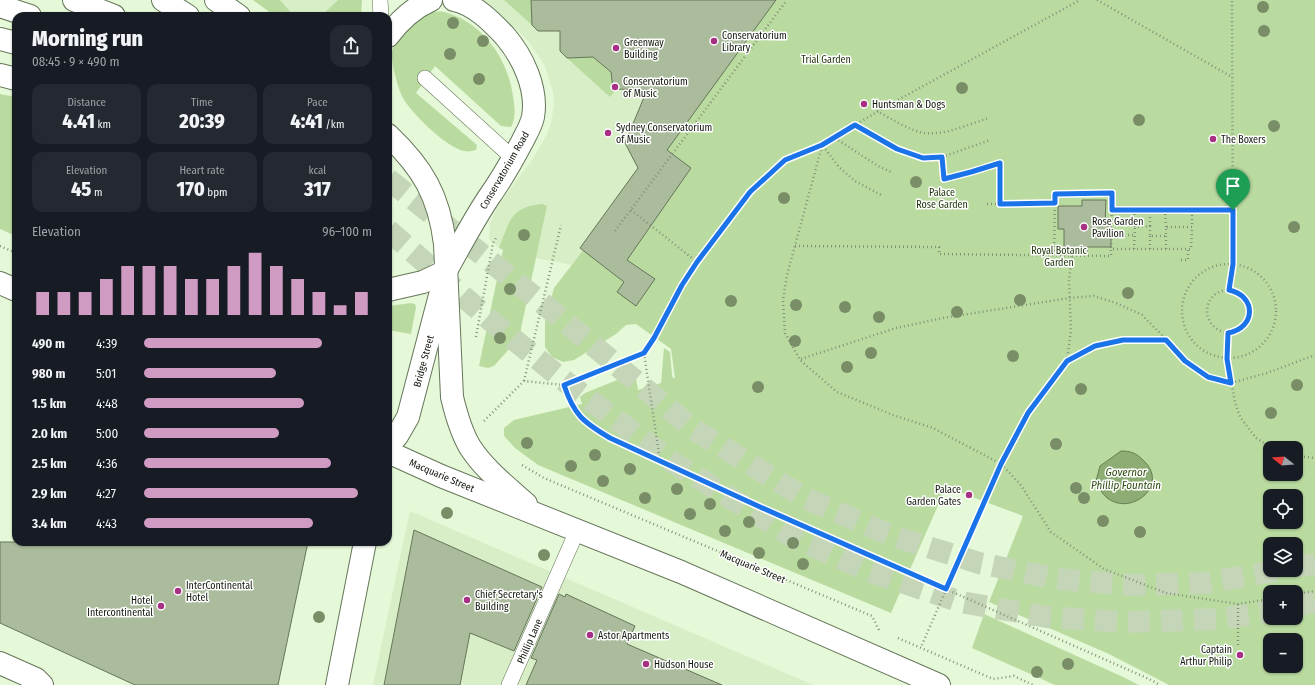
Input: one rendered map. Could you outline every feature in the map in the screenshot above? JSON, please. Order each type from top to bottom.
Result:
[{"type":"main road","points":[[74,0],[104,12]]},
{"type":"main road","points":[[162,0],[182,12]]},
{"type":"main road","points":[[216,0],[233,12]]},
{"type":"main road","points":[[392,31],[411,11],[431,0]]},
{"type":"main road","name":"Conservatorium Road","points":[[446,271],[513,158],[530,127],[533,116],[532,94],[526,71],[518,54],[500,31],[471,6],[454,0]]},
{"type":"main road","points":[[0,6],[18,12]]},
{"type":"main road","points":[[0,39],[12,42]]},
{"type":"main road","points":[[0,75],[12,78]]},
{"type":"main road","points":[[392,139],[414,162],[430,188],[442,223],[446,271],[452,397],[462,430],[470,446],[489,470],[535,513]]},
{"type":"main road","points":[[392,289],[422,282],[446,271]]},
{"type":"main road","name":"Bridge Street","points":[[392,442],[408,417],[431,334],[446,271]]},
{"type":"main road","points":[[0,283],[12,288]]},
{"type":"main road","name":"Macquarie Street","points":[[392,454],[430,471],[681,572],[939,685]]},
{"type":"main road","points":[[337,685],[364,546]]},
{"type":"main road","points":[[0,663],[36,679],[42,685]]},
{"type":"lane","points":[[380,0],[381,12]]},
{"type":"lane","points":[[425,78],[513,158]]},
{"type":"lane","name":"Phillip Lane","points":[[509,685],[577,531]]},
{"type":"path","points":[[615,230],[788,0]]},
{"type":"path","points":[[524,381],[564,385],[644,353],[654,338],[682,285],[697,262],[750,192],[785,160],[835,138],[877,111],[1080,0]]},
{"type":"path","points":[[1097,0],[1233,78]]},
{"type":"path","points":[[1229,290],[1233,264],[1232,0]]},
{"type":"path","points":[[877,111],[909,127],[925,133],[948,131],[988,118]]},
{"type":"path","points":[[855,125],[897,149],[923,158],[942,157],[990,140]]},
{"type":"path","points":[[835,138],[878,166],[892,172]]},
{"type":"path","points":[[822,145],[838,167],[854,181],[883,196]]},
{"type":"path","points":[[822,145],[787,275],[783,300],[785,333],[800,360],[837,392],[893,415],[934,428],[1001,464],[1020,484],[1051,532],[1104,569],[1166,593],[1238,604],[1263,599]]},
{"type":"path","points":[[942,157],[944,179],[1000,163],[1000,204]]},
{"type":"path","points":[[795,246],[939,247],[939,254],[1111,256],[1112,193],[1055,194],[1054,255]]},
{"type":"path","points":[[987,204],[1055,203]]},
{"type":"path","points":[[631,210],[697,262]]},
{"type":"path","points":[[1112,210],[1233,210]]},
{"type":"path","points":[[1134,210],[1134,249]]},
{"type":"path","points":[[1150,210],[1150,249]]},
{"type":"path","points":[[1165,210],[1166,249]]},
{"type":"path","points":[[1112,249],[1191,249],[1192,210]]},
{"type":"path","points":[[479,418],[482,422],[524,381],[561,225]]},
{"type":"path","points":[[1134,227],[1150,226]]},
{"type":"path","points":[[1166,227],[1192,227]]},
{"type":"path","points":[[1112,235],[1134,235]]},
{"type":"path","points":[[475,342],[493,243],[496,236]]},
{"type":"path","points":[[1150,236],[1166,236]]},
{"type":"path","points":[[0,246],[12,251]]},
{"type":"path","points":[[1181,260],[1188,260],[1188,249]]},
{"type":"path","points":[[1067,361],[1071,330],[1069,298],[1072,255]]},
{"type":"path","points":[[1233,264],[1249,268],[1262,277],[1272,290],[1276,306],[1275,322],[1269,337],[1258,349],[1243,357],[1227,359],[1212,356],[1199,348],[1189,337],[1183,323],[1182,308],[1185,293],[1193,281],[1204,271],[1218,265],[1233,264]]},
{"type":"path","points":[[1229,290],[1242,295],[1247,301],[1249,315],[1241,328],[1235,332],[1228,333],[1215,328],[1210,324],[1207,311],[1211,298],[1216,294],[1229,290]]},
{"type":"path","points":[[800,360],[896,328],[943,318],[1069,298],[1094,296],[1116,303],[1142,315],[1185,361],[1208,377],[1231,383],[1267,373],[1315,355]]},
{"type":"path","points":[[1228,333],[1227,359],[1231,383],[1240,417],[1256,438],[1263,442]]},
{"type":"path","points":[[921,647],[1001,464],[1028,413],[1067,361],[1095,346],[1123,340],[1166,340]]},
{"type":"path","points":[[644,353],[660,461]]},
{"type":"path","points":[[564,385],[570,402],[580,417],[593,428],[610,438],[758,506],[1160,685]]},
{"type":"path","points":[[1303,457],[1315,458]]},
{"type":"path","name":"Macquarie Street","points":[[520,464],[544,478],[872,616],[879,630],[886,633]]},
{"type":"path","points":[[1303,593],[1315,591]]},
{"type":"path","points":[[1238,604],[1238,645]]},
{"type":"path","points":[[893,635],[993,679],[1014,676],[1033,685]]},
{"type":"shaded area","points":[[280,0],[338,0],[325,12],[290,12]]},
{"type":"shaded area","name":"Sydney Conservatorium of Music","points":[[484,0],[776,0],[572,265],[536,258],[547,206],[506,228],[499,248],[489,239],[490,224],[495,212],[532,160],[545,138],[551,124],[554,104],[553,92],[545,66],[538,55],[528,41]]},
{"type":"shaded area","points":[[410,511],[813,685],[373,685]]},
{"type":"green space","points":[[253,0],[280,0],[290,12],[270,12]]},
{"type":"green space","points":[[338,0],[362,0],[361,12],[325,12]]},
{"type":"green space","points":[[504,0],[530,0],[542,11],[532,25]]},
{"type":"green space","name":"Royal Botanic Garden","points":[[776,0],[1315,0],[1315,685],[1169,685],[1109,654],[989,602],[1023,516],[946,487],[891,613],[538,465],[515,448],[504,436],[504,428],[514,420],[582,404],[580,397],[585,393],[627,376],[633,376],[636,379],[638,390],[661,383],[664,348],[670,352],[672,375],[673,378],[675,378],[671,349],[636,324],[626,325],[616,334],[574,360],[563,362],[552,357],[545,347],[545,321],[554,288]]},
{"type":"green space","points":[[429,12],[444,12],[458,17],[470,24],[491,44],[506,69],[515,112],[511,127],[501,126],[435,66],[416,93],[477,145],[476,150],[464,151],[439,137],[407,105],[399,88],[392,57],[392,50],[395,41],[405,28]]},
{"type":"green space","points":[[579,45],[614,75],[612,78],[613,85],[617,89],[610,97],[567,58],[576,57]]},
{"type":"green space","points":[[0,94],[12,96],[12,234],[0,229]]},
{"type":"green space","points":[[542,204],[547,206],[519,338],[494,366],[488,368],[479,366],[503,250],[499,248],[506,230],[517,212],[524,208]]},
{"type":"green space","points":[[411,303],[415,304],[416,307],[411,334],[392,331],[392,306]]},
{"type":"green space","points":[[984,614],[1139,685],[1055,685],[972,648]]},
{"type":"water","name":"Governor Phillip Fountain","points":[[1121,451],[1128,451],[1136,454],[1143,460],[1150,470],[1152,479],[1150,488],[1144,496],[1136,501],[1126,504],[1116,502],[1106,497],[1096,481],[1100,466]]},
{"type":"building","points":[[531,0],[776,0],[667,150],[691,168],[627,260],[655,279],[636,306],[617,292],[624,282],[580,248],[638,168],[625,143],[647,90],[613,89],[611,72],[593,57],[567,58],[560,51],[560,31],[538,31],[532,25]]},
{"type":"building","name":"Rose Garden Pavilion","points":[[1082,200],[1106,200],[1105,224],[1111,224],[1111,247],[1087,247],[1087,254],[1064,254],[1064,229],[1058,229],[1058,206],[1082,206]]},
{"type":"building","name":"Chief Secretary's Building","points":[[414,530],[542,587],[514,651],[470,633],[460,685],[384,685]]},
{"type":"building","name":"InterContinental Hotel","points":[[0,542],[12,542],[12,546],[307,546],[278,685],[135,685],[0,623]]},
{"type":"building","name":"Astor Apartments","points":[[559,594],[565,597],[566,594],[635,626],[627,644],[722,685],[526,685],[537,660],[531,658]]},
{"type":"tunnel","points":[[392,182],[552,311],[692,428],[805,498],[890,535],[979,563],[1057,579],[1132,585],[1205,583],[1263,573]]},
{"type":"tunnel","points":[[392,234],[490,320],[562,379],[671,461],[793,537],[866,570],[961,602],[1047,617],[1125,622],[1222,619],[1263,612]]},
{"type":"tunnel","points":[[1303,566],[1315,564]]},
{"type":"tunnel","points":[[1303,605],[1315,602]]},
{"type":"place","name":"Conservatorium Library","points":[[714,41]]},
{"type":"place","name":"Greenway Building","points":[[616,48]]},
{"type":"place","name":"Conservatorium of Music","points":[[615,87]]},
{"type":"place","name":"Huntsman & Dogs","points":[[864,104]]},
{"type":"place","name":"Sydney Conservatorium of Music","points":[[608,133]]},
{"type":"place","name":"The Boxers","points":[[1213,139]]},
{"type":"place","name":"Rose Garden Pavilion","points":[[1084,227]]},
{"type":"place","name":"Palace Garden Gates","points":[[969,495]]},
{"type":"place","name":"InterContinental Hotel","points":[[178,591]]},
{"type":"place","name":"Chief Secretary's Building","points":[[467,600]]},
{"type":"place","name":"Hotel Intercontinental","points":[[161,606]]},
{"type":"place","name":"Astor Apartments","points":[[590,635]]},
{"type":"place","name":"Captain Arthur Philip","points":[[1240,655]]},
{"type":"place","name":"Hudson House","points":[[646,664]]},
{"type":"route","points":[[855,125],[897,149],[923,158],[942,157],[944,179],[1000,163],[1000,204],[1055,203],[1055,194],[1112,193],[1112,210],[1233,210],[1233,264],[1229,290],[1242,295],[1247,301],[1249,315],[1241,328],[1235,332],[1228,333],[1227,359],[1231,383],[1208,377],[1185,361],[1166,340],[1123,340],[1095,346],[1067,361],[1028,413],[1001,464],[946,589],[758,506],[610,438],[593,428],[580,417],[570,402],[564,385],[644,353],[654,338],[682,285],[697,262],[750,192],[785,160],[822,145],[855,125]]},
{"type":"park label","name":"Trial Garden","points":[[826,59]]},
{"type":"park label","name":"Palace Rose Garden","points":[[942,198]]}]
